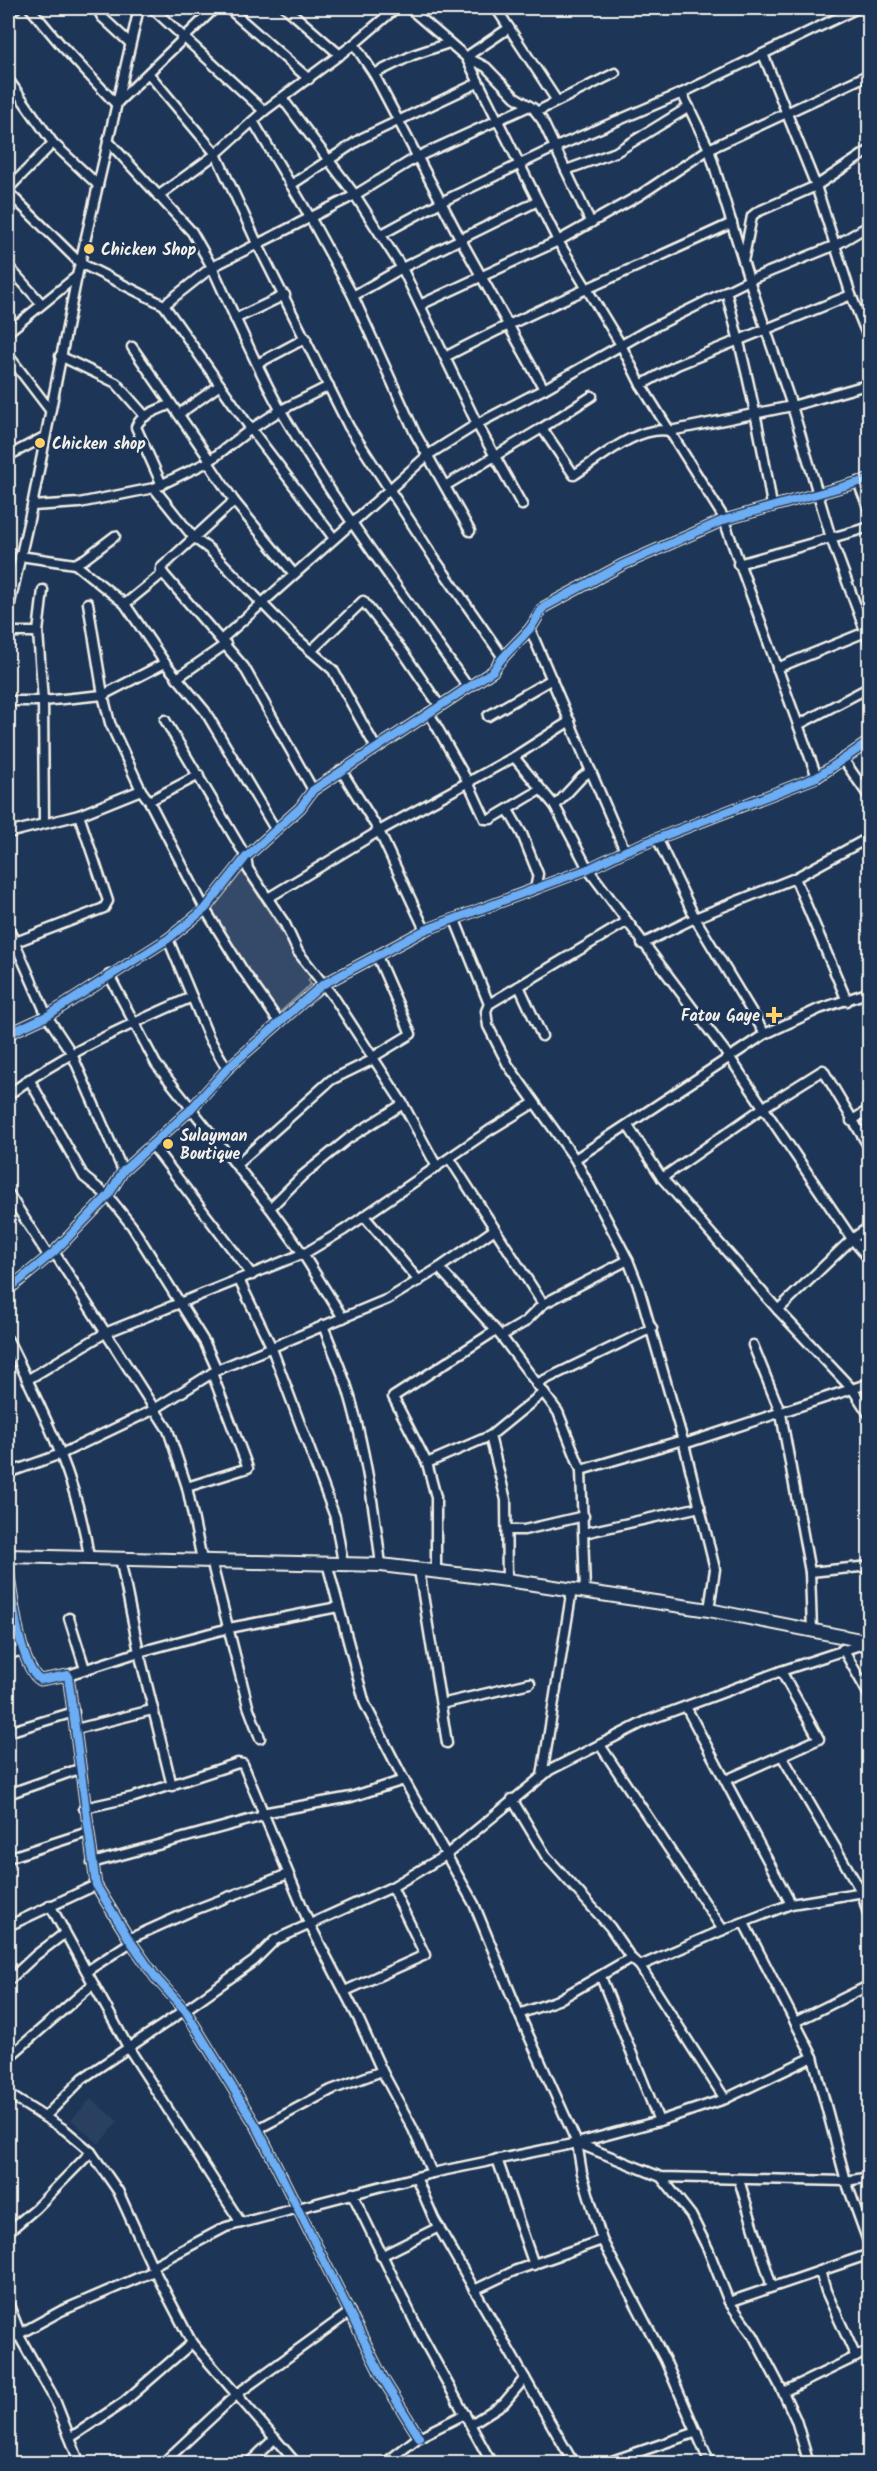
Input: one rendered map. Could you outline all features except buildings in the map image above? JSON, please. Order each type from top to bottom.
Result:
[{"type":"street","points":[[8,13],[16,8]]},
{"type":"street","points":[[30,8],[116,104]]},
{"type":"street","points":[[97,8],[102,16],[130,43]]},
{"type":"street","points":[[8,612],[32,506],[77,276],[139,8]]},
{"type":"street","points":[[152,8],[264,111]]},
{"type":"street","points":[[116,104],[215,8]]},
{"type":"street","points":[[228,8],[309,79]]},
{"type":"street","points":[[286,8],[340,55]]},
{"type":"street","points":[[158,196],[216,154],[264,111],[340,55],[396,8]]},
{"type":"street","points":[[410,8],[466,57],[486,67],[515,97],[532,109],[556,147],[591,223]]},
{"type":"street","points":[[496,8],[557,101]]},
{"type":"street","points":[[382,234],[441,202],[556,147],[682,93],[858,8]]},
{"type":"street","points":[[466,57],[509,28]]},
{"type":"street","points":[[374,74],[413,55],[449,43]]},
{"type":"street","points":[[354,44],[374,74],[461,240],[544,389]]},
{"type":"street","points":[[763,54],[816,186],[851,295],[867,329],[870,342]]},
{"type":"street","points":[[466,57],[558,241],[621,345],[641,385],[724,520],[738,564],[817,777]]},
{"type":"street","points":[[164,305],[212,267],[355,195],[417,157],[497,121],[557,101],[615,73]]},
{"type":"street","points":[[149,74],[216,154],[256,243],[285,295],[349,427],[387,488],[502,656]]},
{"type":"street","points":[[420,305],[558,241],[640,195],[709,149],[870,74]]},
{"type":"street","points":[[8,79],[52,143],[98,185]]},
{"type":"street","points":[[291,185],[362,138],[478,83]]},
{"type":"street","points":[[682,93],[709,149],[749,280],[792,406],[831,538],[870,644]]},
{"type":"street","points":[[282,98],[382,234],[402,268],[477,424],[522,505]]},
{"type":"street","points":[[566,170],[616,152],[689,107]]},
{"type":"street","points":[[253,121],[310,217],[353,296],[415,433],[470,531]]},
{"type":"street","points":[[108,141],[192,232],[212,267],[281,410],[351,521],[468,687]]},
{"type":"street","points":[[52,143],[8,191],[81,263],[164,305],[251,429],[333,537]]},
{"type":"street","points":[[743,260],[752,216],[816,186],[870,150]]},
{"type":"street","points":[[353,296],[402,268],[538,201]]},
{"type":"street","points":[[445,357],[508,324],[587,291],[732,223]]},
{"type":"street","points":[[177,678],[224,641],[333,537],[387,488],[428,455],[477,424],[621,345],[749,280],[836,245],[870,225]]},
{"type":"street","points":[[8,266],[42,303]]},
{"type":"street","points":[[8,332],[77,276]]},
{"type":"street","points":[[726,291],[762,445],[772,506]]},
{"type":"street","points":[[236,319],[285,295]]},
{"type":"street","points":[[641,385],[677,365],[851,295]]},
{"type":"street","points":[[257,364],[306,338]]},
{"type":"street","points":[[132,347],[179,414],[234,501],[294,574]]},
{"type":"street","points":[[8,355],[50,410]]},
{"type":"street","points":[[60,356],[116,383],[145,416]]},
{"type":"street","points":[[542,428],[574,475],[640,434],[658,429],[670,431],[792,406],[870,384]]},
{"type":"street","points":[[179,414],[220,385]]},
{"type":"street","points":[[32,506],[80,503],[158,487],[209,461],[251,429],[281,410],[329,386]]},
{"type":"street","points":[[445,486],[592,396]]},
{"type":"street","points":[[171,404],[145,416],[136,427],[158,487],[194,538],[333,670],[376,748]]},
{"type":"street","points":[[8,456],[44,437]]},
{"type":"street","points":[[8,1034],[47,1016],[168,939],[205,909],[246,857],[309,798],[312,790],[493,671],[502,656],[530,629],[536,616],[544,607],[622,565],[724,520],[870,479]]},
{"type":"street","points":[[858,482],[870,513]]},
{"type":"street","points":[[234,501],[161,568],[244,667],[312,790]]},
{"type":"street","points":[[738,564],[870,527]]},
{"type":"street","points":[[75,564],[115,536]]},
{"type":"street","points":[[20,556],[75,564],[125,604],[165,663],[205,711],[275,830]]},
{"type":"street","points":[[125,604],[163,573]]},
{"type":"street","points":[[43,590],[38,632],[43,701],[44,822]]},
{"type":"street","points":[[311,651],[361,602],[365,602],[439,705]]},
{"type":"street","points":[[88,603],[103,695],[111,723],[141,790],[149,801],[205,909],[279,1022]]},
{"type":"street","points":[[530,629],[625,851]]},
{"type":"street","points":[[8,632],[38,632]]},
{"type":"street","points":[[777,669],[867,632]]},
{"type":"street","points":[[8,701],[43,701],[103,695],[165,663]]},
{"type":"street","points":[[488,716],[552,680]]},
{"type":"street","points":[[798,725],[870,687]]},
{"type":"street","points":[[429,713],[468,782],[485,819],[491,819],[540,790]]},
{"type":"street","points":[[165,720],[246,857],[248,869],[285,924],[298,952],[335,999],[403,1104],[437,1167]]},
{"type":"street","points":[[268,898],[380,831],[514,757],[570,721]]},
{"type":"street","points":[[8,1290],[52,1254],[108,1196],[123,1171],[190,1110],[226,1069],[322,984],[425,930],[535,890],[588,869],[625,851],[817,777],[870,741]]},
{"type":"street","points":[[514,757],[555,806],[588,869],[729,1058],[852,1239],[870,1260]]},
{"type":"street","points":[[843,759],[870,798]]},
{"type":"street","points":[[341,770],[380,831],[425,930]]},
{"type":"street","points":[[555,806],[582,777],[591,771]]},
{"type":"street","points":[[149,801],[199,775]]},
{"type":"street","points":[[8,833],[44,822],[79,815],[141,790]]},
{"type":"street","points":[[508,810],[522,834],[538,874],[535,890]]},
{"type":"street","points":[[13,943],[104,908],[108,901],[79,815]]},
{"type":"street","points":[[642,944],[695,918],[795,878],[870,837]]},
{"type":"street","points":[[658,840],[695,918],[765,1034]]},
{"type":"street","points":[[795,878],[847,1001]]},
{"type":"street","points":[[455,920],[489,1004]]},
{"type":"street","points":[[626,922],[489,1004],[486,1011],[488,1026],[508,1065],[575,1159],[628,1260],[652,1328],[715,1569],[709,1610]]},
{"type":"street","points":[[8,927],[13,943],[47,1016],[72,1053],[123,1171]]},
{"type":"street","points":[[168,939],[209,1038],[226,1069]]},
{"type":"street","points":[[236,1165],[331,1080],[373,1058],[411,1034],[377,956]]},
{"type":"street","points":[[109,975],[156,1064],[190,1110],[270,1208],[344,1318]]},
{"type":"street","points":[[519,986],[542,1036]]},
{"type":"street","points":[[575,1159],[765,1034],[819,1009],[870,992]]},
{"type":"street","points":[[9,1092],[72,1053],[192,996]]},
{"type":"street","points":[[662,1179],[764,1107],[823,1070],[851,1121],[870,1149]]},
{"type":"street","points":[[29,1079],[84,1177],[108,1196],[132,1226],[205,1343],[248,1468],[187,1487]]},
{"type":"street","points":[[27,1380],[105,1333],[303,1254],[534,1103]]},
{"type":"street","points":[[270,1208],[302,1176],[349,1138],[403,1104]]},
{"type":"street","points":[[851,1121],[870,1109]]},
{"type":"street","points":[[628,1126],[662,1179],[778,1310],[854,1390],[870,1416]]},
{"type":"street","points":[[153,1146],[252,1275]]},
{"type":"street","points":[[450,1159],[543,1304]]},
{"type":"street","points":[[8,1193],[52,1254],[168,1430],[229,1628],[248,1706],[260,1738]]},
{"type":"street","points":[[364,1216],[419,1281]]},
{"type":"street","points":[[778,1310],[852,1239],[870,1226]]},
{"type":"street","points":[[8,1473],[61,1454],[153,1410],[214,1371],[388,1299],[439,1268],[495,1229]]},
{"type":"street","points":[[436,1572],[436,1497],[427,1463],[393,1397],[498,1334],[525,1322],[543,1304],[628,1260]]},
{"type":"street","points":[[439,1268],[498,1334],[558,1412],[581,1470],[585,1591]]},
{"type":"street","points":[[239,1280],[271,1346],[335,1517],[343,1563]]},
{"type":"street","points":[[323,1326],[347,1388],[362,1446],[375,1507],[381,1565]]},
{"type":"street","points":[[536,1384],[652,1328]]},
{"type":"street","points":[[8,1340],[61,1454],[75,1497],[89,1557]]},
{"type":"street","points":[[753,1345],[781,1414],[810,1572],[812,1631]]},
{"type":"street","points":[[581,1470],[781,1414],[870,1383]]},
{"type":"street","points":[[427,1463],[490,1436],[544,1392]]},
{"type":"street","points":[[490,1436],[506,1500],[507,1580]]},
{"type":"street","points":[[584,1533],[699,1507]]},
{"type":"street","points":[[508,1530],[524,1530],[584,1516]]},
{"type":"street","points":[[8,1556],[381,1565],[507,1580],[709,1610],[869,1642]]},
{"type":"street","points":[[120,1558],[152,1710],[172,1786]]},
{"type":"street","points":[[327,1563],[365,1704],[404,1780],[474,1904],[519,2014],[577,2143],[592,2211],[602,2240],[665,2360],[710,2463]]},
{"type":"street","points":[[810,1572],[870,1566]]},
{"type":"street","points":[[8,1569],[24,1650],[33,1675],[40,1680],[68,1675],[139,1652],[229,1628],[338,1607]]},
{"type":"street","points":[[419,1570],[447,1743]]},
{"type":"street","points":[[542,1776],[572,1589]]},
{"type":"street","points":[[69,1618],[85,1669]]},
{"type":"street","points":[[45,2117],[83,2078],[254,1961],[275,1940],[392,1887],[446,1855],[542,1776],[646,1721],[843,1649],[869,1642]]},
{"type":"street","points":[[843,1649],[870,1697]]},
{"type":"street","points":[[8,1654],[24,1650]]},
{"type":"street","points":[[726,1780],[819,1739],[781,1671]]},
{"type":"street","points":[[68,1675],[96,1885],[156,1978],[185,2010],[258,2129],[383,2379],[419,2437]]},
{"type":"street","points":[[441,1704],[530,1683]]},
{"type":"street","points":[[686,1707],[791,1905]]},
{"type":"street","points":[[76,1729],[152,1710]]},
{"type":"street","points":[[8,1732],[74,1712]]},
{"type":"street","points":[[600,1745],[723,1930]]},
{"type":"street","points":[[782,1756],[866,1892],[870,1922]]},
{"type":"street","points":[[84,1808],[172,1786],[238,1763],[243,1764],[309,1923],[413,2129],[432,2173]]},
{"type":"street","points":[[8,1794],[79,1769]]},
{"type":"street","points":[[92,1863],[263,1814],[351,1797],[404,1780]]},
{"type":"street","points":[[512,1799],[546,1856],[610,1927],[631,1958],[640,1966],[725,2099]]},
{"type":"street","points":[[8,1858],[88,1832]]},
{"type":"street","points":[[87,1971],[130,1940],[189,1912],[288,1874]]},
{"type":"street","points":[[8,1926],[96,1885]]},
{"type":"street","points":[[345,1991],[425,1955],[392,1887]]},
{"type":"street","points":[[640,1966],[723,1930],[791,1905],[866,1892]]},
{"type":"street","points":[[50,1905],[128,2047],[241,2223]]},
{"type":"street","points":[[744,1923],[813,2057],[846,2181],[870,2247]]},
{"type":"street","points":[[8,1981],[36,1955],[65,1933]]},
{"type":"street","points":[[519,2014],[558,2000],[631,1958]]},
{"type":"street","points":[[601,1977],[659,2121]]},
{"type":"street","points":[[8,2058],[93,1983]]},
{"type":"street","points":[[795,2022],[870,1985]]},
{"type":"street","points":[[8,2340],[61,2311],[153,2268],[226,2227],[432,2173],[577,2143],[659,2121],[725,2099],[813,2057]]},
{"type":"street","points":[[258,2129],[331,2090],[382,2071]]},
{"type":"street","points":[[8,2094],[45,2117],[91,2152],[118,2191],[153,2268],[192,2343],[297,2463]]},
{"type":"street","points":[[577,2143],[662,2177],[846,2181],[870,2177]]},
{"type":"street","points":[[8,2232],[36,2208],[91,2152]]},
{"type":"street","points":[[497,2159],[534,2265]]},
{"type":"street","points":[[416,2177],[439,2227],[574,2463]]},
{"type":"street","points":[[662,2177],[691,2215],[708,2249],[729,2302],[753,2335],[783,2392],[796,2420],[810,2463]]},
{"type":"street","points":[[740,2180],[772,2287]]},
{"type":"street","points":[[352,2193],[422,2337],[492,2463]]},
{"type":"street","points":[[381,2256],[439,2227]]},
{"type":"street","points":[[474,2290],[602,2240]]},
{"type":"street","points":[[729,2302],[870,2254]]},
{"type":"street","points":[[820,2271],[826,2291],[856,2357]]},
{"type":"street","points":[[8,2303],[19,2333],[55,2400],[80,2463]]},
{"type":"street","points":[[162,2463],[237,2394],[350,2312]]},
{"type":"street","points":[[70,2438],[124,2402],[192,2343]]},
{"type":"street","points":[[783,2392],[870,2350]]},
{"type":"street","points":[[471,2424],[504,2403],[525,2378]]},
{"type":"street","points":[[384,2463],[419,2437],[465,2414]]},
{"type":"street","points":[[603,2463],[697,2432]]},
{"type":"street","points":[[248,2463],[275,2438]]},
{"type":"shaded area","points":[[242,870],[311,977],[308,980],[311,984],[278,1014],[230,943],[211,908]]},
{"type":"shaded area","points":[[91,2099],[118,2121],[99,2144],[71,2120]]},
{"type":"cycle path","points":[[8,1034],[47,1016],[168,939],[205,909],[246,857],[300,808],[313,790],[493,671],[530,628],[544,607],[622,565],[724,520],[870,479]]},
{"type":"cycle path","points":[[8,1290],[54,1252],[108,1196],[123,1171],[190,1110],[227,1069],[322,985],[425,930],[588,869],[625,851],[817,777],[870,741]]},
{"type":"cycle path","points":[[8,1569],[18,1629],[33,1672],[40,1680],[68,1675],[96,1885],[156,1978],[185,2010],[258,2129],[383,2379],[419,2437]]},
{"type":"place","name":"Chicken Shop","points":[[89,249]]},
{"type":"place","name":"Chicken shop","points":[[40,443]]},
{"type":"place","name":"Fatou Gaye","points":[[774,1015]]},
{"type":"place","name":"Sulayman Boutique","points":[[168,1144]]}]
